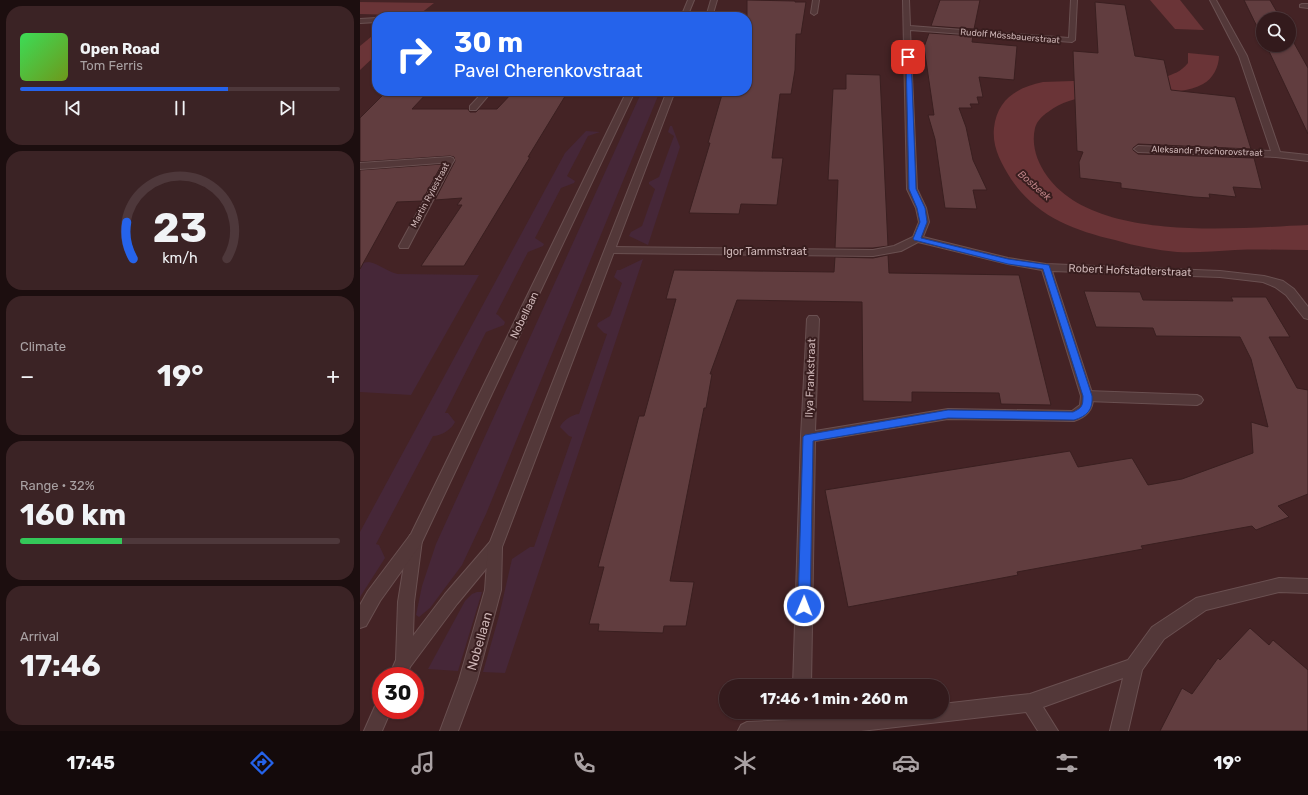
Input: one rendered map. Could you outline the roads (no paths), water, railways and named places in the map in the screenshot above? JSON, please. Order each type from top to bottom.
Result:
[{"type":"street","points":[[686,12],[691,0]]},
{"type":"street","points":[[710,12],[714,0]]},
{"type":"street","points":[[814,13],[816,0]]},
{"type":"street","points":[[906,0],[912,189],[921,208],[924,222],[917,239]]},
{"type":"street","name":"Rudolf Mössbauerstraat","points":[[908,28],[1072,40],[1074,0]]},
{"type":"street","name":"Aleksandr Prochorovstraat","points":[[1213,0],[1243,56],[1276,154]]},
{"type":"street","points":[[360,21],[372,20]]},
{"type":"street","points":[[473,108],[484,96]]},
{"type":"street","name":"Nobellaan","points":[[360,620],[374,596],[416,539],[629,96]]},
{"type":"street","name":"Nobellaan","points":[[449,731],[468,680],[493,590],[495,547],[669,96]]},
{"type":"street","name":"Aleksandr Prochorovstraat","points":[[1138,149],[1276,154],[1308,158]]},
{"type":"street","name":"Martin Rylestraat","points":[[360,166],[450,160],[404,246]]},
{"type":"street","name":"Igor Tammstraat","points":[[610,250],[873,253],[897,249],[917,239]]},
{"type":"street","name":"Robert Hofstadterstraat","points":[[917,239],[1008,261],[1046,267],[1220,274],[1264,279],[1279,284],[1290,292],[1308,315]]},
{"type":"street","points":[[808,437],[948,414],[1074,416],[1084,411],[1088,404],[1088,396],[1046,267]]},
{"type":"street","name":"Ilya Frankstraat","points":[[802,679],[808,437],[813,319]]},
{"type":"street","points":[[1088,396],[1198,400]]},
{"type":"street","name":"Nobellaan","points":[[401,667],[406,602],[416,539]]},
{"type":"street","name":"Nobellaan","points":[[402,667],[451,599],[495,547]]},
{"type":"street","points":[[1119,731],[1134,666],[1158,633],[1202,603],[1279,585],[1308,586]]},
{"type":"street","points":[[747,731],[801,720],[1030,703],[1134,666]]},
{"type":"street","points":[[1030,703],[1049,731]]},
{"type":"street","points":[[373,731],[378,719]]},
{"type":"water","points":[[1150,0],[1180,0],[1204,30],[1175,29]]},
{"type":"water","points":[[360,2],[434,3],[422,12],[372,12],[372,14],[360,14]]},
{"type":"water","points":[[372,36],[372,59],[360,70],[360,46]]},
{"type":"water","name":"Bosbeek","points":[[1188,53],[1219,56],[1215,72],[1207,82],[1192,88],[1165,93],[1105,95],[1081,98],[1058,106],[1044,115],[1038,121],[1034,134],[1034,147],[1043,171],[1069,197],[1098,212],[1131,222],[1168,227],[1206,228],[1308,225],[1308,250],[1177,252],[1146,248],[1099,236],[1070,226],[1044,212],[1021,192],[1007,173],[994,142],[994,128],[999,109],[1010,96],[1017,91],[1043,82],[1163,78],[1183,69],[1188,63]]}]
